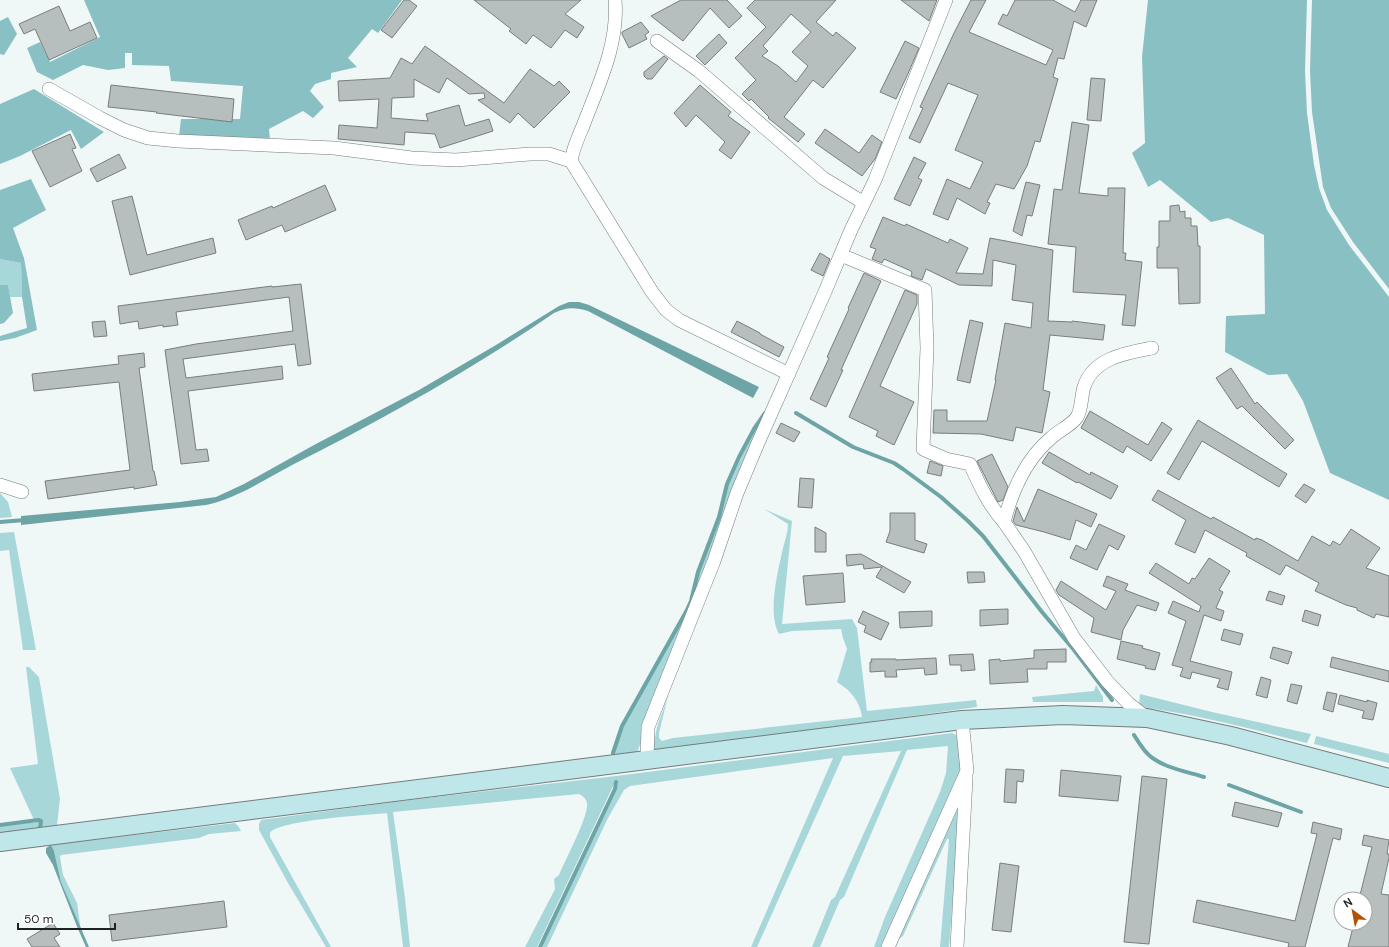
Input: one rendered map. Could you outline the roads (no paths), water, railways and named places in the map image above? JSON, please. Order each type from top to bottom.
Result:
[{"type":"main road","points":[[0,842],[962,720],[1064,715],[1147,718],[1231,736],[1389,778]]},
{"type":"street","points":[[571,161],[574,148],[613,42],[616,11],[615,0]]},
{"type":"street","points":[[647,760],[648,727],[714,561],[737,493],[875,180],[946,0]]},
{"type":"street","points":[[657,41],[699,71],[823,178],[864,203]]},
{"type":"street","points":[[49,89],[124,130],[148,138],[178,141],[334,148],[412,158],[456,160],[530,154],[549,154],[571,161],[652,292],[666,310],[680,320],[789,374]]},
{"type":"street","points":[[841,255],[925,290],[927,348],[924,449],[946,459],[970,464],[993,510],[1004,522],[1024,551],[1074,638],[1108,681],[1128,703],[1147,718]]},
{"type":"street","points":[[1004,522],[1018,482],[1038,451],[1050,438],[1068,425],[1077,416],[1084,387],[1090,375],[1098,367],[1113,358],[1152,348]]},
{"type":"street","points":[[0,485],[22,492]]},
{"type":"street","points":[[957,947],[967,771],[962,720]]},
{"type":"street","points":[[888,947],[967,771]]},
{"type":"waterway","points":[[613,753],[622,726],[687,610],[691,601],[698,572],[719,517],[727,484],[739,457],[754,429],[765,413]]},
{"type":"waterway","points":[[796,413],[853,447],[894,463],[941,497],[968,521],[983,536],[1112,700]]},
{"type":"waterway","points":[[0,522],[25,520]]},
{"type":"waterway","points":[[1134,735],[1145,751],[1157,761],[1172,768],[1204,777]]},
{"type":"waterway","points":[[540,947],[615,789],[616,782]]},
{"type":"waterway","points":[[1229,785],[1301,812]]},
{"type":"waterway","points":[[0,825],[38,820],[41,821],[40,829]]}]
